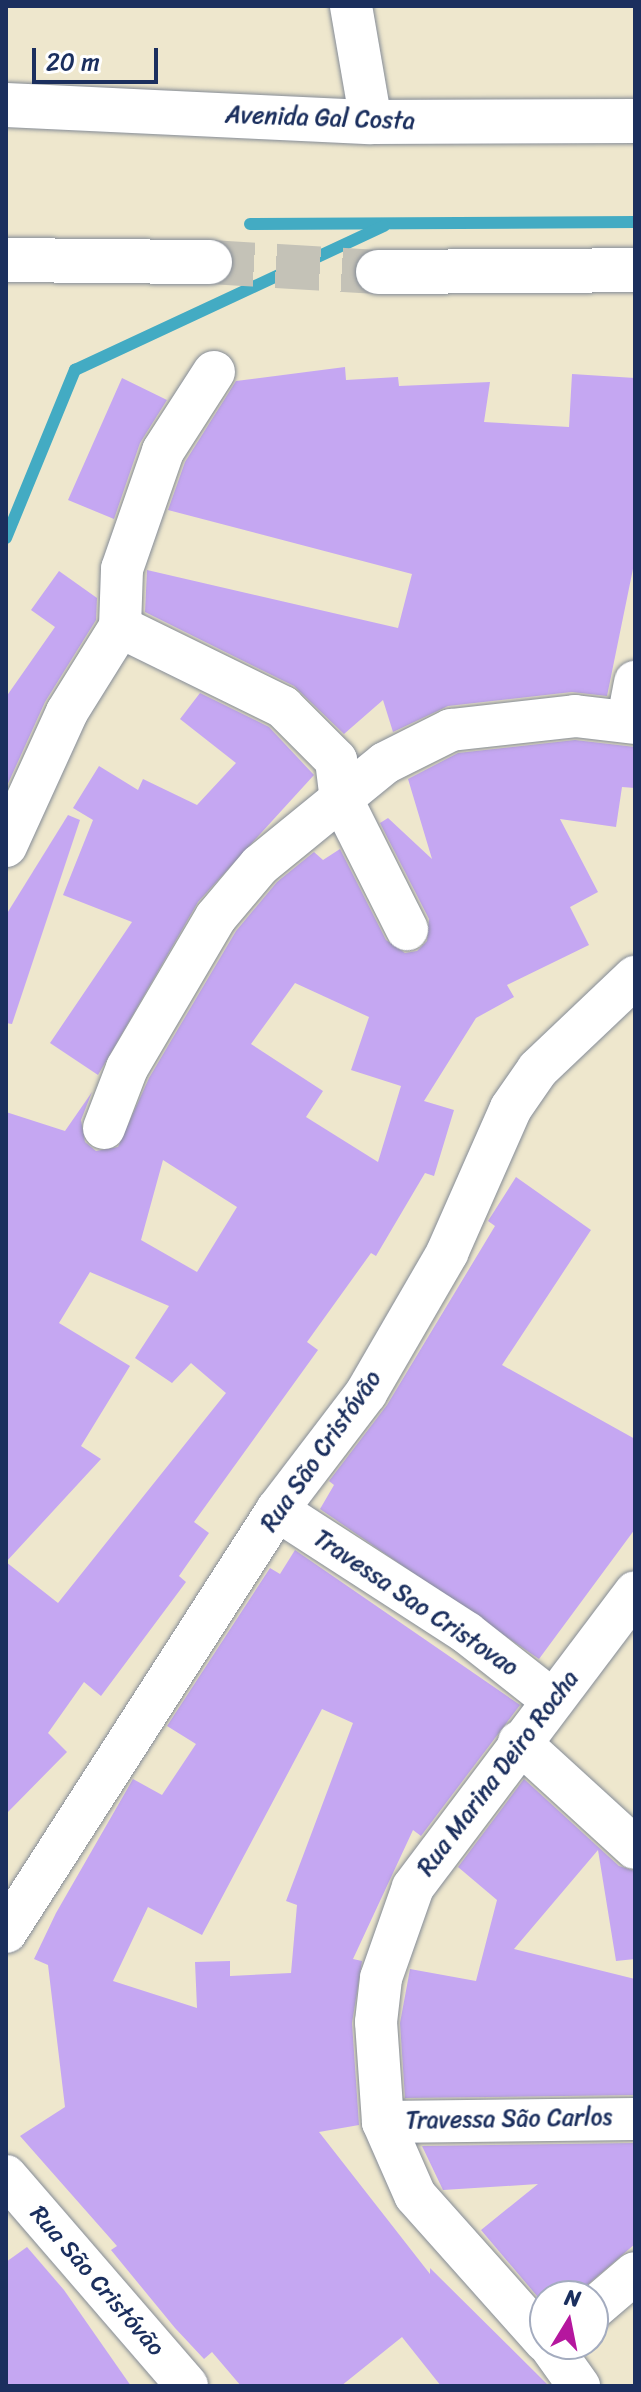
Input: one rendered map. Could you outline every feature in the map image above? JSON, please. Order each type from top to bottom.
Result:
[{"type":"main road","name":"Avenida Gal Costa","points":[[6,105],[371,122],[635,121]]},
{"type":"main road","points":[[6,260],[210,262]]},
{"type":"main road","points":[[378,272],[635,270]]},
{"type":"street","points":[[351,6],[371,122]]},
{"type":"street","points":[[6,846],[67,712],[120,627],[122,569],[163,451],[214,372]]},
{"type":"street","points":[[120,627],[283,707],[336,760],[341,798],[407,929]]},
{"type":"street","points":[[104,1128],[127,1068],[216,917],[260,865],[341,798],[412,744],[451,730],[633,708]]},
{"type":"street","name":"Rua São Cristóvão","points":[[6,1932],[277,1510],[366,1393],[447,1253],[511,1108],[538,1069],[635,977]]},
{"type":"street","name":"Travessa Sao Cristovao","points":[[277,1510],[467,1633],[552,1700]]},
{"type":"street","name":"Rua Marina Deiro Rocha","points":[[529,2322],[415,2195],[383,2122],[375,2063],[378,2007],[413,1887],[519,1742],[635,1592]]},
{"type":"street","points":[[519,1742],[635,1848]]},
{"type":"street","name":"Travessa São Carlos","points":[[383,2122],[635,2119]]},
{"type":"street","name":"Rua São Cristóvão","points":[[8,2181],[187,2386]]},
{"type":"street","points":[[609,2295],[635,2273]]},
{"type":"street","name":"Rua Marina Deiro Rocha","points":[[560,2360],[579,2386]]},
{"type":"building","points":[[345,367],[346,380],[398,377],[399,386],[490,382],[484,422],[569,427],[572,374],[635,378],[635,559],[607,696],[572,692],[448,706],[393,732],[383,700],[344,734],[294,686],[145,612],[147,570],[398,628],[412,574],[168,510],[185,462],[236,381]]},
{"type":"building","points":[[122,378],[167,400],[140,443],[114,519],[68,500]]},
{"type":"building","points":[[59,571],[97,598],[96,620],[45,702],[6,788],[6,697],[55,627],[31,610]]},
{"type":"building","points":[[200,693],[269,727],[314,775],[198,902],[98,1075],[50,1043],[132,922],[63,895],[93,820],[73,808],[99,766],[138,790],[143,779],[197,805],[236,763],[180,719]]},
{"type":"building","points":[[575,740],[635,747],[635,788],[622,787],[616,827],[560,819],[598,892],[570,907],[589,945],[507,985],[514,997],[476,1018],[424,1101],[454,1110],[434,1176],[425,1173],[376,1256],[371,1253],[307,1342],[318,1350],[194,1522],[209,1533],[179,1576],[186,1582],[101,1696],[84,1682],[48,1733],[67,1752],[6,1814],[6,1562],[6,1112],[65,1131],[92,1092],[81,1120],[85,1142],[96,1151],[118,1147],[149,1078],[236,931],[277,882],[314,852],[323,860],[340,849],[386,940],[405,953],[417,951],[427,941],[429,919],[380,823],[388,818],[432,859],[408,779],[458,753]],"holes":[[[295,983],[369,1017],[351,1070],[401,1086],[378,1162],[306,1117],[323,1091],[251,1044]],[[163,1160],[237,1207],[197,1272],[141,1240]],[[90,1272],[169,1306],[135,1358],[172,1383],[191,1363],[226,1393],[58,1603],[6,1562],[101,1459],[81,1446],[130,1366],[59,1323]]]},
{"type":"building","points":[[68,815],[80,820],[12,1024],[6,1023],[6,915]]},
{"type":"building","points":[[516,1177],[591,1230],[502,1365],[635,1439],[635,1529],[539,1659],[320,1509],[334,1485],[329,1481],[387,1405],[495,1226],[488,1221]]},
{"type":"building","points":[[295,1550],[520,1705],[421,1836],[413,1830],[353,1959],[362,1961],[352,2023],[359,2125],[319,2132],[430,2274],[430,2268],[549,2386],[441,2386],[402,2337],[341,2386],[241,2386],[212,2352],[204,2359],[175,2328],[111,2250],[117,2246],[20,2136],[65,2107],[48,1965],[34,1959],[56,1913],[133,1779],[162,1795],[196,1744],[167,1726],[270,1568],[280,1574]],"holes":[[[322,1709],[353,1723],[286,1901],[297,1905],[291,1973],[230,1976],[230,1961],[195,1962],[197,2008],[113,1981],[148,1907],[202,1935]]]},
{"type":"building","points":[[524,1779],[619,1866],[635,1871],[635,1959],[616,1961],[598,1850],[514,1949],[635,1979],[635,2095],[405,2098],[400,2023],[410,1969],[476,1981],[497,1900],[458,1867]]},
{"type":"building","points":[[635,2143],[635,2244],[593,2280],[529,2280],[529,2287],[481,2230],[538,2184],[443,2190],[422,2146]]},
{"type":"building","points":[[27,2247],[64,2290],[131,2386],[6,2386],[6,2262]]},
{"type":"waterway","points":[[250,224],[635,222]]},
{"type":"waterway","points":[[6,538],[75,370],[384,226]]},
{"type":"tunnel","points":[[210,262],[378,272]]}]
